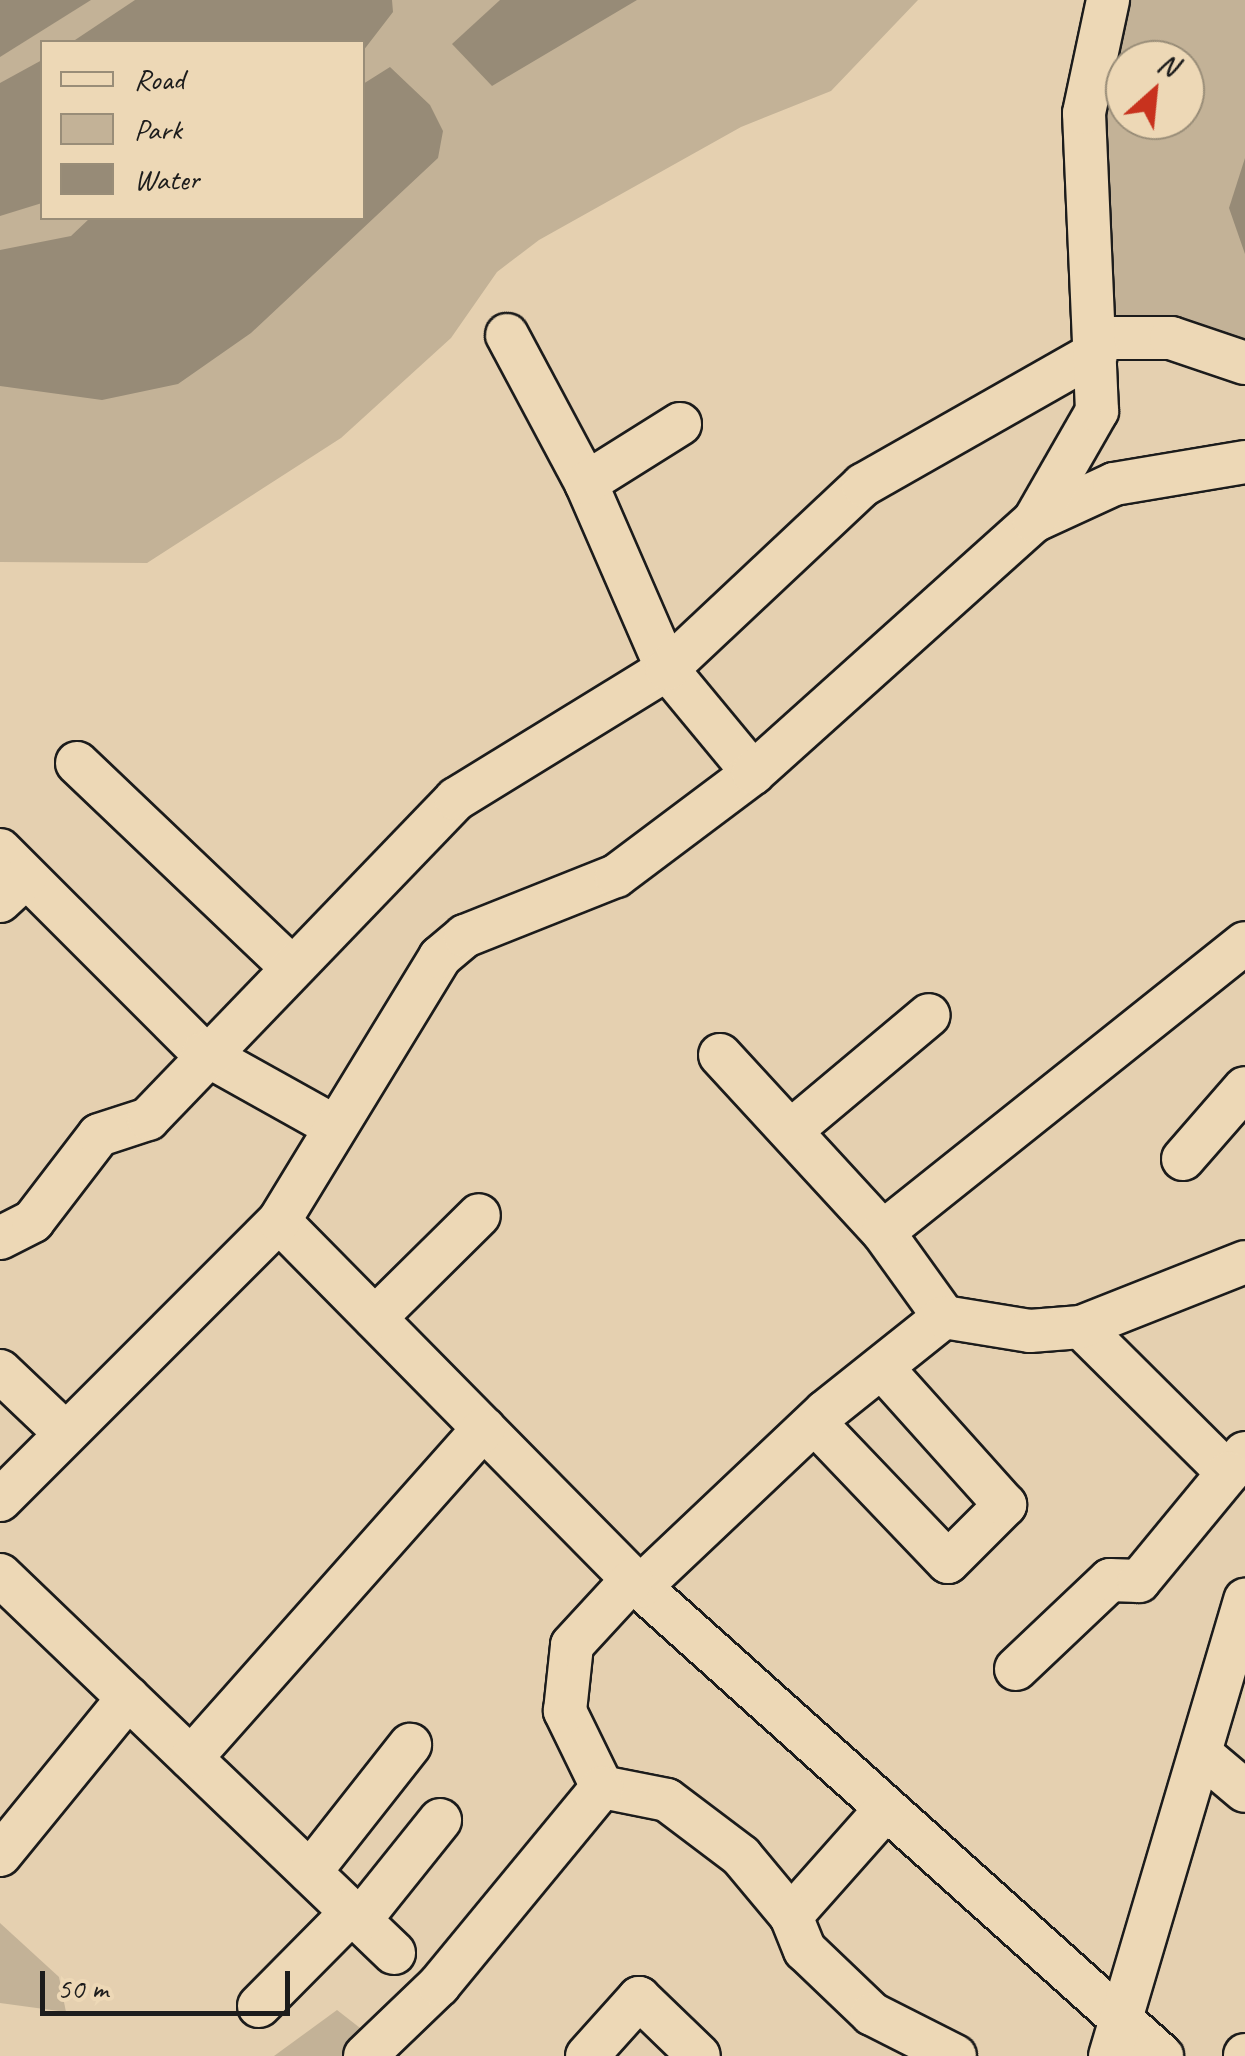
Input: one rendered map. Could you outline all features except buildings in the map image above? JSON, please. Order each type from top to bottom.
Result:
[{"type":"street","points":[[1034,521],[1097,411],[1084,113],[1108,0]]},
{"type":"street","points":[[507,336],[586,482],[667,668],[752,774]]},
{"type":"street","points":[[0,1238],[33,1220],[99,1135],[148,1119],[203,1053],[456,799],[667,668],[864,485],[1097,345],[1171,338],[1245,362]]},
{"type":"street","points":[[586,482],[680,424]]},
{"type":"street","points":[[0,1500],[279,1222],[332,1126],[440,957],[465,936],[616,876],[752,774],[1034,521],[1114,484],[1245,462]]},
{"type":"street","points":[[77,763],[290,966]]},
{"type":"street","points":[[9,876],[203,1053],[332,1126]]},
{"type":"street","points":[[883,1232],[1245,943]]},
{"type":"street","points":[[793,1129],[929,1015]]},
{"type":"street","points":[[720,1055],[793,1129],[883,1232],[944,1317],[1030,1331],[1081,1326],[1245,1262]]},
{"type":"street","points":[[1182,1159],[1245,1088]]},
{"type":"street","points":[[375,1318],[479,1215]]},
{"type":"street","points":[[279,1222],[636,1584],[884,1810],[1118,2039],[1162,2056]]},
{"type":"street","points":[[602,1787],[566,1711],[572,1645],[815,1422],[944,1317]]},
{"type":"street","points":[[1016,1669],[1110,1580],[1140,1580],[1236,1463],[1081,1326]]},
{"type":"street","points":[[815,1422],[948,1562],[1005,1505],[882,1368]]},
{"type":"street","points":[[0,1371],[65,1432]]},
{"type":"street","points":[[191,1758],[484,1428]]},
{"type":"street","points":[[0,1575],[394,1953]]},
{"type":"street","points":[[1118,2039],[1245,1600]]},
{"type":"street","points":[[0,1854],[128,1698]]},
{"type":"street","points":[[310,1872],[410,1745]]},
{"type":"street","points":[[1201,1754],[1245,1791]]},
{"type":"street","points":[[602,1787],[666,1800],[740,1856],[791,1916],[804,1950],[872,2014],[955,2056]]},
{"type":"street","points":[[364,2056],[439,1985],[602,1787]]},
{"type":"street","points":[[791,1916],[884,1810]]},
{"type":"street","points":[[258,2006],[356,1916],[440,1820]]},
{"type":"street","points":[[586,2056],[639,1998],[699,2056]]},
{"type":"green space","points":[[0,0],[918,0],[831,91],[741,127],[539,240],[497,272],[451,338],[341,438],[147,563],[0,562]]},
{"type":"green space","points":[[1131,0],[1245,0],[1245,350],[1116,328],[1105,140],[1205,140],[1205,40],[1122,40]]},
{"type":"green space","points":[[0,1923],[59,1977],[66,2012],[0,2003]]},
{"type":"green space","points":[[337,2010],[396,2056],[274,2056]]},
{"type":"water","points":[[0,0],[91,0],[0,57]]},
{"type":"water","points":[[135,0],[392,0],[393,12],[365,48],[365,40],[75,40]]},
{"type":"water","points":[[500,0],[637,0],[492,86],[452,44]]},
{"type":"water","points":[[40,61],[40,204],[0,216],[0,83]]},
{"type":"water","points":[[390,67],[430,105],[443,131],[438,158],[251,333],[178,384],[102,400],[0,386],[0,250],[71,236],[88,220],[365,220],[365,83]]},
{"type":"water","points":[[1245,158],[1245,254],[1229,208]]}]
